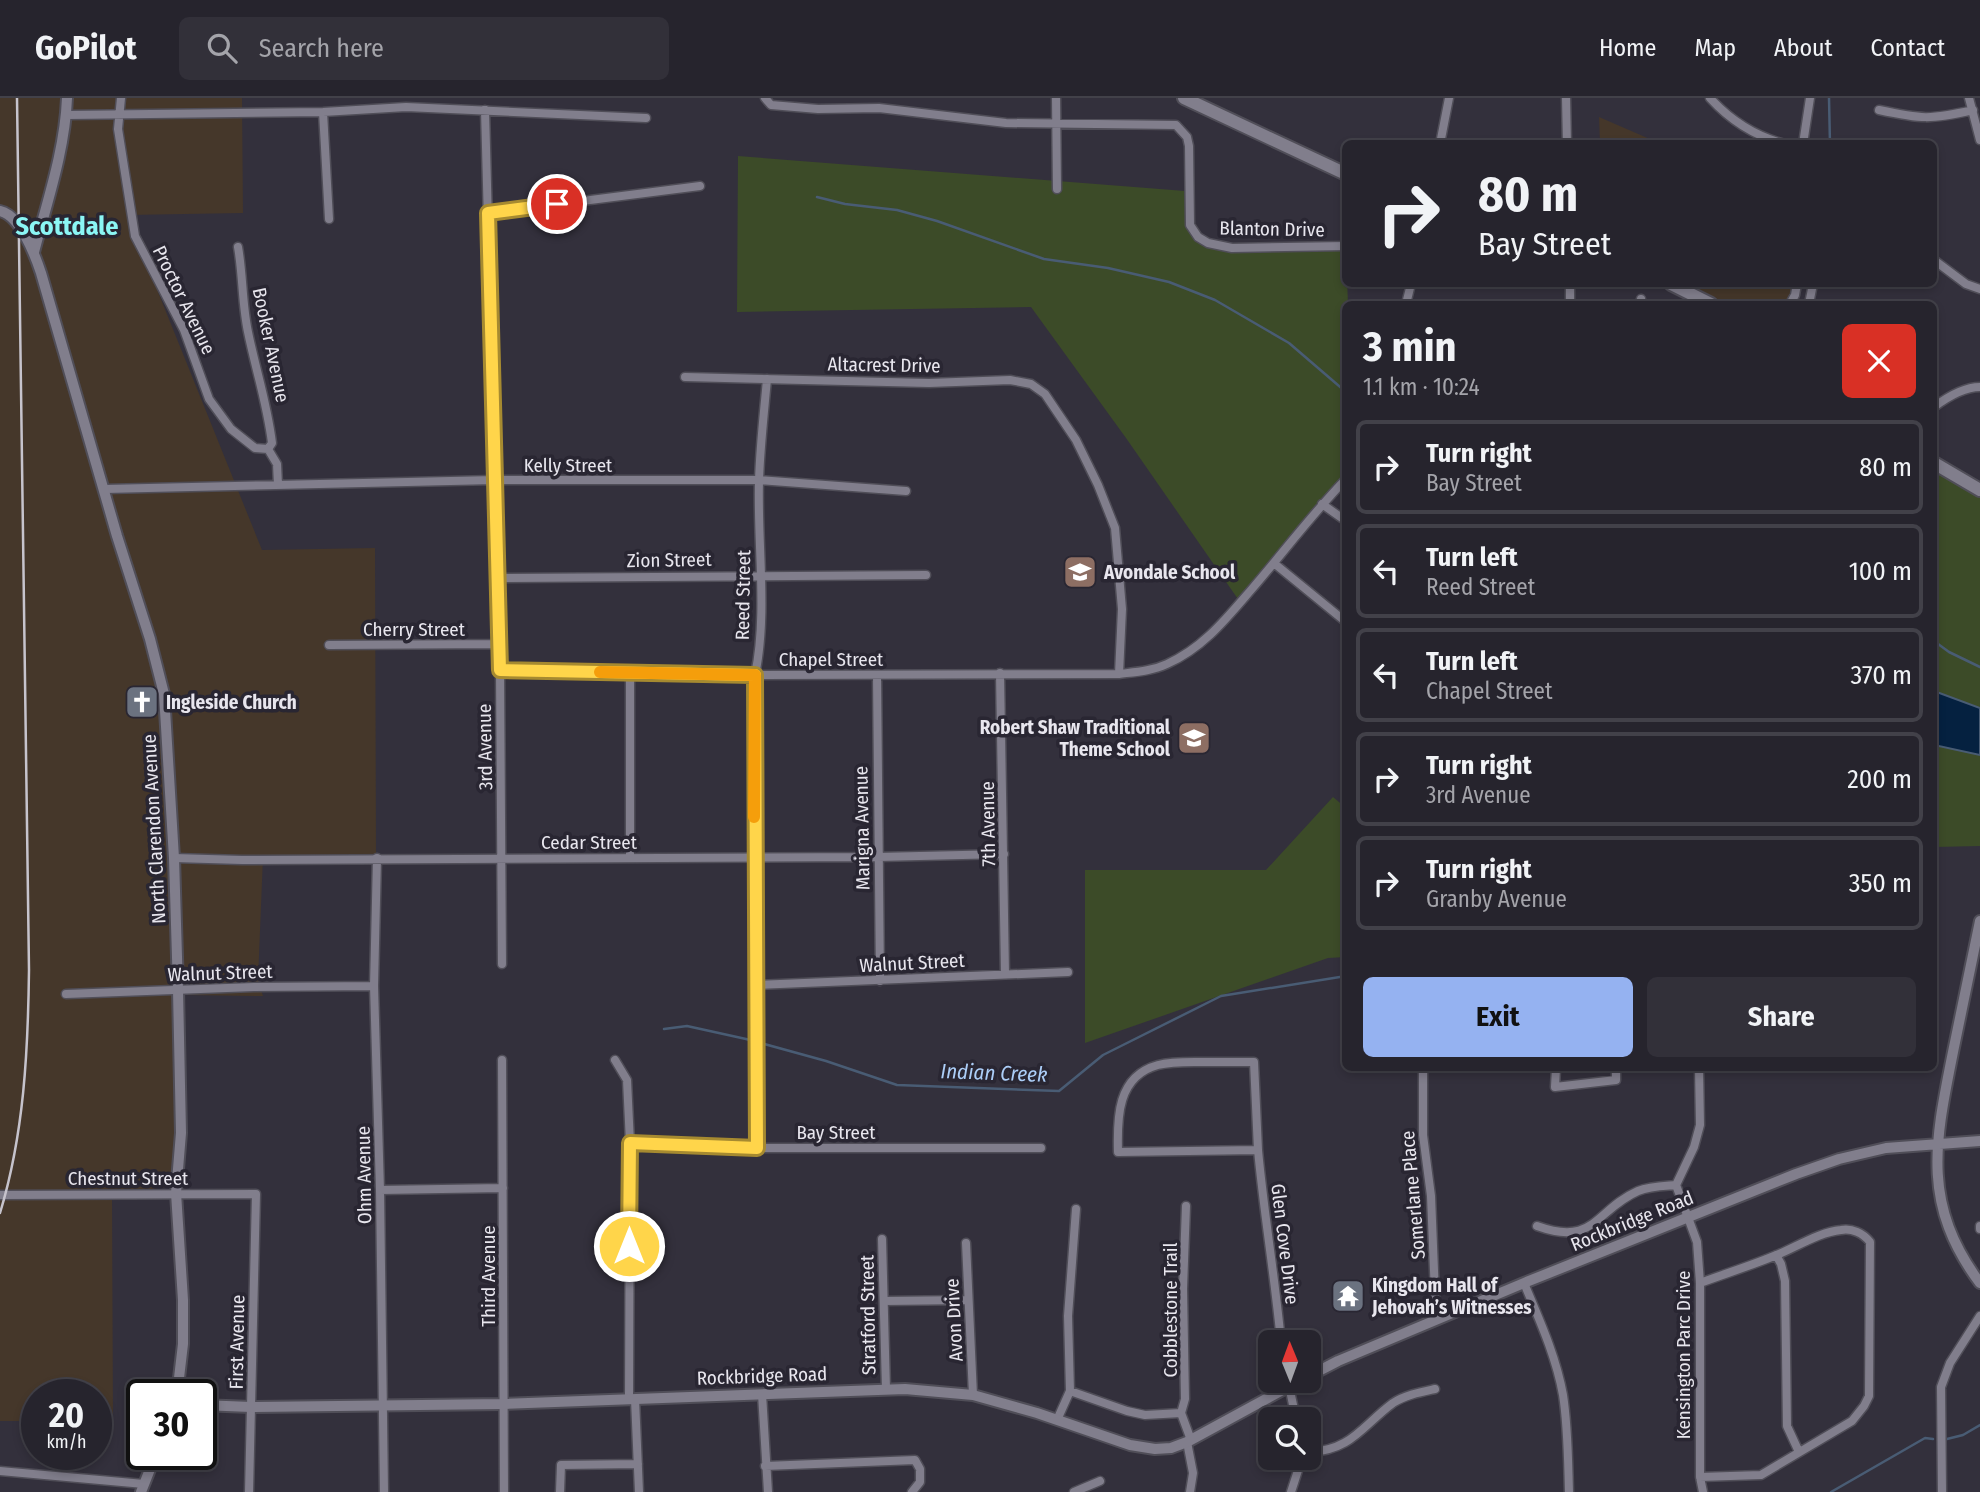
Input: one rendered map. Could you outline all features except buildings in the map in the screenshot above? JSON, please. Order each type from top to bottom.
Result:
[{"type":"main road","points":[[1184,98],[1342,172]]},
{"type":"main road","points":[[1677,287],[1705,301]]},
{"type":"main road","points":[[1937,465],[1980,490]]},
{"type":"street","points":[[34,252],[66,115],[67,98]]},
{"type":"street","name":"Proctor Avenue","points":[[121,98],[118,115],[135,236],[184,330],[209,399],[232,429],[255,448],[268,449]]},
{"type":"street","points":[[1056,98],[1057,189]]},
{"type":"street","points":[[1441,140],[1449,98]]},
{"type":"street","points":[[1566,98],[1567,140]]},
{"type":"street","points":[[1804,140],[1810,98]]},
{"type":"street","points":[[1969,98],[1980,140]]},
{"type":"street","points":[[1706,99],[1743,127],[1771,140]]},
{"type":"street","points":[[768,101],[818,109],[879,108],[1006,123],[1056,123]]},
{"type":"street","points":[[66,115],[323,112],[406,107],[646,118]]},
{"type":"street","name":"3rd Avenue","points":[[485,110],[500,670],[502,964]]},
{"type":"street","points":[[1879,110],[1918,118],[1936,118],[1972,110]]},
{"type":"street","points":[[323,112],[329,219]]},
{"type":"street","name":"Blanton Drive","points":[[1056,123],[1176,125],[1182,130],[1189,146],[1190,225],[1198,237],[1208,243],[1232,248],[1342,246]]},
{"type":"street","points":[[488,213],[700,186]]},
{"type":"street","name":"North Clarendon Avenue","points":[[0,211],[13,217],[34,252],[164,694],[174,858],[178,990],[181,1133],[176,1193],[183,1300],[183,1364],[180,1379]]},
{"type":"street","name":"Booker Avenue","points":[[238,247],[242,300],[248,333],[268,407],[272,443],[268,449]]},
{"type":"street","points":[[1937,262],[1966,284],[1980,289]]},
{"type":"street","name":"Altacrest Drive","points":[[685,377],[929,383],[1010,380],[1031,384],[1045,394],[1076,440],[1115,528],[1122,609],[1119,674]]},
{"type":"street","name":"Reed Street","points":[[757,1148],[755,675],[758,658],[760,574],[759,480],[767,379]]},
{"type":"street","points":[[1937,405],[1972,387],[1980,387]]},
{"type":"street","points":[[268,449],[276,464],[278,485]]},
{"type":"street","name":"Kelly Street","points":[[105,489],[494,480],[759,480],[906,491]]},
{"type":"street","name":"Chapel Street","points":[[500,670],[755,675],[1119,674],[1167,664],[1213,634],[1342,483]]},
{"type":"street","points":[[1322,504],[1342,518]]},
{"type":"street","points":[[1275,564],[1342,619]]},
{"type":"street","name":"Zion Street","points":[[497,578],[760,574],[926,575]]},
{"type":"street","name":"Cherry Street","points":[[329,645],[499,645]]},
{"type":"street","points":[[630,672],[630,858]]},
{"type":"street","name":"7th Avenue","points":[[1000,673],[1005,974]]},
{"type":"street","name":"Marigna Avenue","points":[[877,675],[880,981]]},
{"type":"street","name":"Cedar Street","points":[[174,858],[878,857],[1004,854]]},
{"type":"street","name":"Ohm Avenue","points":[[377,858],[374,986],[384,1492]]},
{"type":"street","points":[[1980,921],[1937,1143],[1939,1182],[1946,1220],[1961,1255],[1980,1283]]},
{"type":"street","name":"Walnut Street","points":[[757,985],[1068,972]]},
{"type":"street","name":"Walnut Street","points":[[66,994],[374,986]]},
{"type":"street","name":"Third Avenue","points":[[502,1060],[504,1492]]},
{"type":"street","points":[[615,1060],[627,1080],[632,1399],[639,1492]]},
{"type":"street","name":"Glen Cove Drive","points":[[1258,1150],[1118,1152],[1119,1105],[1124,1093],[1138,1075],[1157,1065],[1254,1062],[1258,1150],[1280,1330]]},
{"type":"street","name":"Somerlane Place","points":[[1423,1071],[1423,1124],[1432,1208],[1436,1320]]},
{"type":"street","points":[[1556,1071],[1555,1087],[1616,1080],[1616,1071]]},
{"type":"street","points":[[1537,1226],[1559,1233],[1578,1231],[1599,1221],[1621,1201],[1638,1191],[1676,1185],[1695,1147],[1700,1125],[1699,1071]]},
{"type":"street","name":"Rockbridge Road","points":[[1321,1371],[1524,1283],[1796,1174],[1839,1159],[1886,1148],[1980,1140]]},
{"type":"street","name":"Bay Street","points":[[630,1143],[757,1148],[1041,1148]]},
{"type":"street","name":"Kensington Parc Drive","points":[[1676,1185],[1697,1242],[1700,1283],[1700,1477],[1703,1492]]},
{"type":"street","points":[[380,1190],[503,1188]]},
{"type":"street","name":"Chestnut Street","points":[[0,1195],[257,1194]]},
{"type":"street","name":"First Avenue","points":[[249,1492],[257,1194]]},
{"type":"street","name":"Cobblestone Trail","points":[[1186,1206],[1183,1289],[1185,1399],[1181,1413],[1189,1441],[1193,1473],[1190,1492]]},
{"type":"street","points":[[1057,1420],[1070,1391],[1068,1317],[1076,1209]]},
{"type":"street","points":[[1700,1283],[1843,1229],[1865,1235],[1870,1242],[1869,1396],[1864,1406],[1852,1421],[1761,1475],[1700,1477]]},
{"type":"street","name":"Stratford Street","points":[[882,1239],[886,1389]]},
{"type":"street","name":"Avon Drive","points":[[966,1243],[973,1395]]},
{"type":"street","points":[[1776,1255],[1785,1281],[1787,1426],[1799,1452]]},
{"type":"street","points":[[1524,1283],[1553,1359],[1563,1395],[1569,1492]]},
{"type":"street","points":[[884,1301],[968,1300]]},
{"type":"street","points":[[1942,1492],[1939,1426],[1941,1387],[1950,1363],[1980,1316]]},
{"type":"street","name":"Rockbridge Road","points":[[217,1406],[503,1404],[905,1388],[973,1395],[1130,1445],[1154,1449],[1171,1448],[1189,1441],[1273,1393]]},
{"type":"street","points":[[1321,1450],[1342,1446],[1405,1397],[1435,1389]]},
{"type":"street","points":[[1070,1391],[1145,1415],[1181,1413]]},
{"type":"street","points":[[762,1394],[768,1492]]},
{"type":"street","points":[[765,1466],[915,1460],[920,1469],[920,1482],[912,1492]]},
{"type":"street","points":[[560,1492],[561,1465],[638,1464]]},
{"type":"street","points":[[0,1471],[143,1488],[150,1470]]},
{"type":"street","points":[[1291,1492],[1298,1470]]},
{"type":"street","points":[[1074,1492],[1100,1481]]},
{"type":"shaded area","points":[[0,98],[242,98],[243,213],[127,215],[262,550],[375,548],[376,854],[263,857],[258,980],[263,996],[182,995],[182,1185],[112,1194],[113,1419],[112,1379],[21,1379],[21,1421],[0,1421]]},
{"type":"shaded area","points":[[1599,117],[1652,140],[1600,140]]},
{"type":"shaded area","points":[[1686,287],[1800,287],[1796,301],[1713,301]]},
{"type":"green space","points":[[738,156],[1185,191],[1194,231],[1223,247],[1342,249],[1342,287],[1347,287],[1348,301],[1342,301],[1342,486],[1240,602],[1031,307],[737,312]]},
{"type":"green space","points":[[1937,459],[1980,483],[1980,846],[1937,847]]},
{"type":"green space","points":[[1333,797],[1342,805],[1342,957],[1328,958],[1085,1043],[1085,870],[1266,870]]},
{"type":"water","points":[[1937,692],[1980,708],[1980,755],[1937,746]]},
{"type":"waterway","points":[[1829,98],[1830,140]]},
{"type":"waterway","points":[[817,197],[845,204],[897,210],[937,221],[1044,259],[1108,268],[1169,282],[1215,300],[1289,343],[1342,389]]},
{"type":"waterway","points":[[1937,643],[1980,667]]},
{"type":"waterway","name":"Indian Creek","points":[[664,1029],[687,1026],[746,1039],[826,1061],[897,1085],[1059,1091],[1103,1055],[1221,996],[1342,977]]},
{"type":"waterway","points":[[1947,1439],[1963,1435],[1980,1425]]},
{"type":"waterway","points":[[1831,1492],[1925,1438],[1933,1439]]},
{"type":"railway","points":[[0,1213],[15,1153],[23,1093],[29,970],[17,98]]},
{"type":"slow traffic","points":[[600,672],[755,675],[754,817]]},
{"type":"place","name":"Avondale School","points":[[1080,572]]},
{"type":"place","name":"Ingleside Church","points":[[142,702]]},
{"type":"place","name":"Robert Shaw Traditional Theme School","points":[[1194,738]]},
{"type":"place","name":"Kingdom Hall of Jehovah’s Witnesses","points":[[1348,1296]]},
{"type":"district","name":"Scottdale","points":[[67,226]]},
{"type":"route","points":[[557,204],[488,213],[500,670],[755,675],[757,1148],[630,1143],[629,1246]]}]
